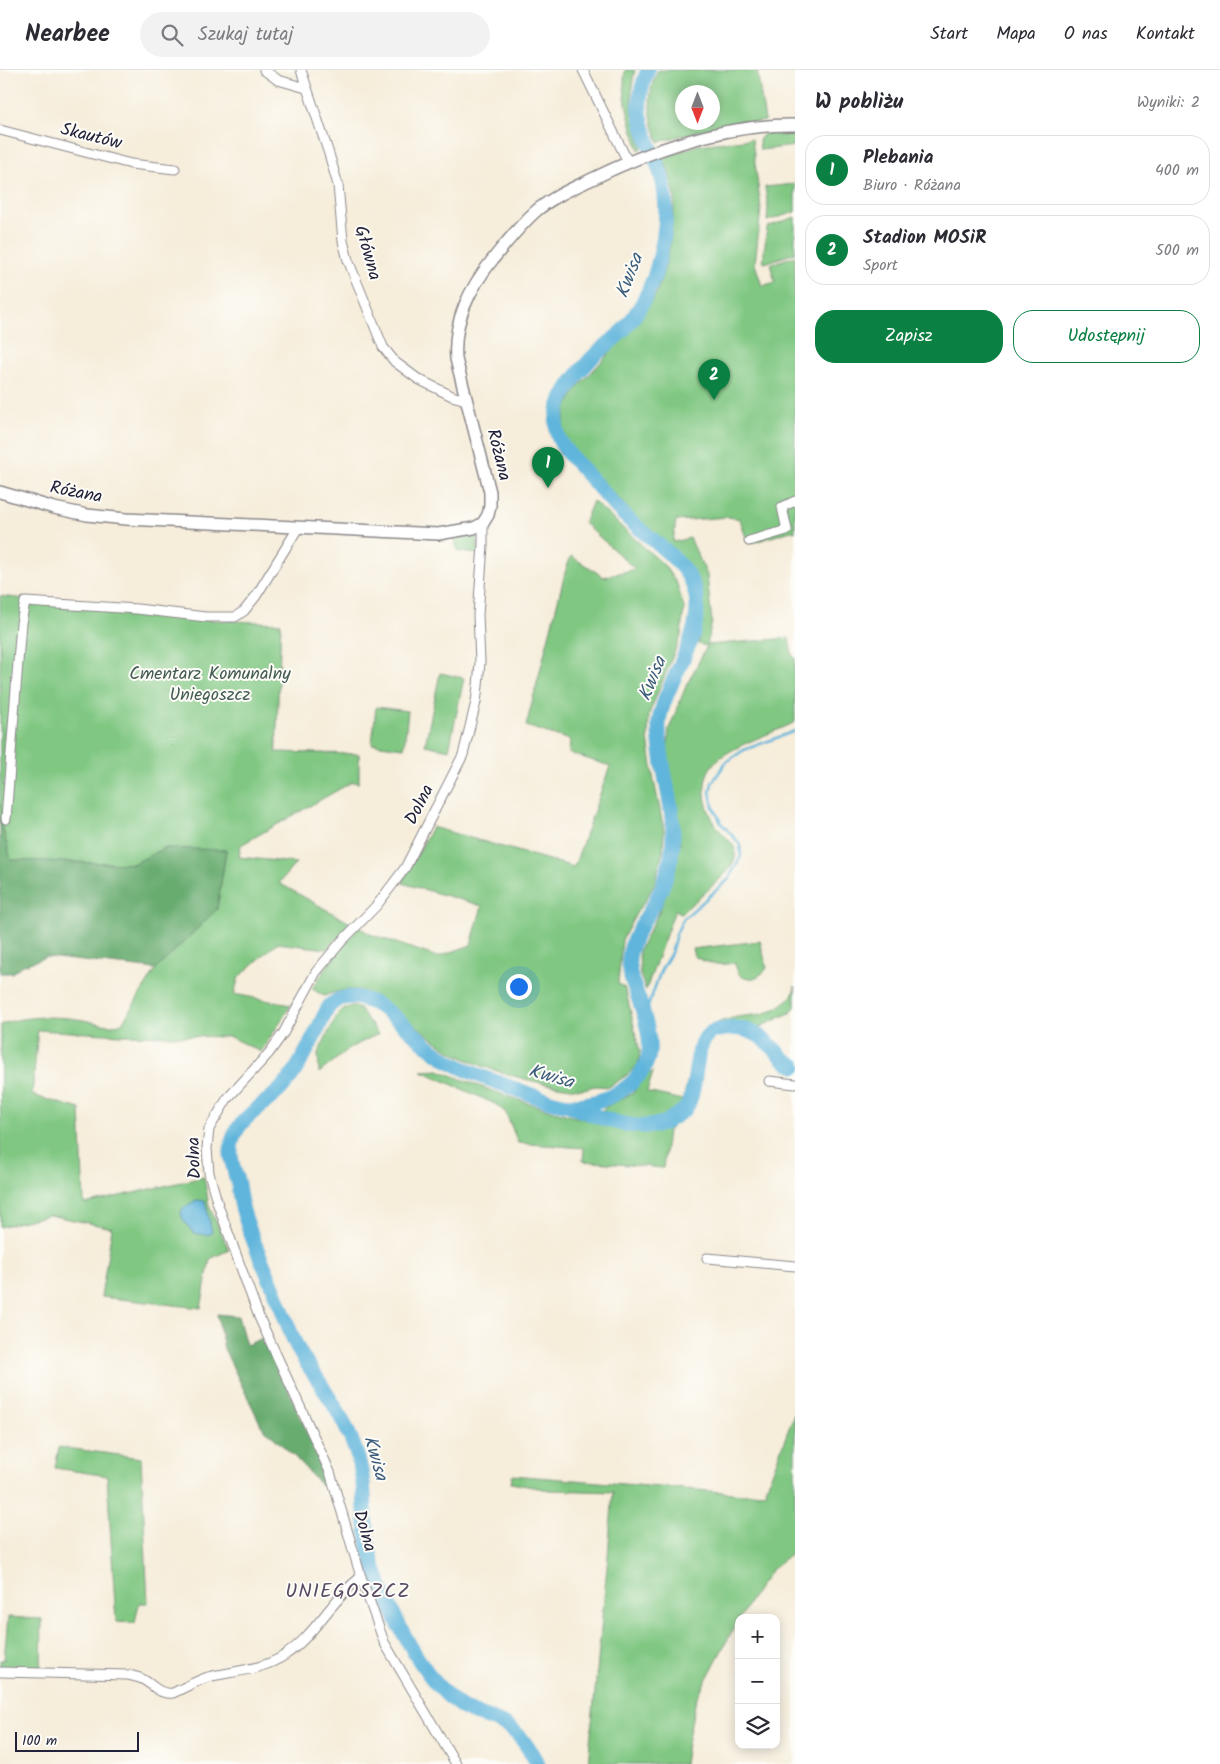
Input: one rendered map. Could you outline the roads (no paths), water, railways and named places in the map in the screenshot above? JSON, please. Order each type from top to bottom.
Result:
[{"type":"street","points":[[264,70],[278,80],[306,88]]},
{"type":"street","name":"Główna","points":[[301,70],[338,185],[343,240],[348,260],[383,347],[395,362],[418,379],[452,396],[466,400]]},
{"type":"street","points":[[583,70],[633,160]]},
{"type":"street","name":"Różana","points":[[0,492],[54,508],[87,515],[152,521],[438,534],[468,530],[483,523],[488,515],[490,492],[456,359],[455,344],[456,328],[468,298],[484,270],[510,238],[543,206],[567,191],[633,160],[671,146],[719,134],[795,125]]},
{"type":"street","name":"Skautów","points":[[0,130],[131,164],[175,169]]},
{"type":"street","points":[[749,541],[787,530],[782,506],[795,501]]},
{"type":"street","name":"Dolna","points":[[456,1764],[384,1642],[361,1577],[330,1472],[258,1317],[218,1205],[209,1173],[207,1148],[209,1129],[226,1098],[269,1053],[284,1032],[316,972],[341,942],[377,905],[405,868],[463,756],[478,686],[480,662],[478,615],[483,523]]},
{"type":"street","points":[[6,819],[21,622],[25,602],[137,609],[206,617],[236,617],[244,611],[256,596],[298,528]]},
{"type":"street","points":[[769,1081],[795,1084]]},
{"type":"street","points":[[708,1258],[795,1266]]},
{"type":"street","points":[[0,1672],[128,1675],[145,1680],[160,1692],[173,1693],[201,1680],[270,1663],[287,1654],[305,1637],[343,1593],[361,1577]]},
{"type":"water","points":[[196,1200],[205,1201],[211,1234],[195,1233],[183,1219],[182,1210]]},
{"type":"waterway","name":"Kwisa","points":[[538,1764],[524,1741],[512,1730],[465,1709],[444,1692],[422,1664],[396,1618],[372,1561],[366,1525],[364,1489],[354,1447],[339,1414],[299,1351],[253,1241],[241,1202],[231,1149],[233,1137],[239,1127],[246,1118],[283,1087],[306,1053],[329,1006],[340,999],[354,997],[367,1000],[393,1016],[429,1047],[458,1066],[515,1089],[558,1103],[572,1105],[607,1098],[632,1082],[646,1065],[649,1051],[648,1033],[644,1014],[631,976],[629,958],[633,941],[655,902],[671,857],[673,844],[672,817],[661,751],[659,720],[665,700],[693,632],[697,615],[696,598],[691,581],[678,562],[632,523],[568,453],[561,444],[556,423],[560,403],[570,385],[590,360],[621,332],[634,316],[642,304],[658,264],[664,238],[666,211],[660,172],[645,134],[640,111],[640,99],[648,70]]},
{"type":"waterway","points":[[644,1018],[661,970],[671,953],[676,934],[683,919],[728,880],[741,856],[740,844],[721,823],[713,806],[710,792],[712,783],[726,762],[744,750],[795,731]]},
{"type":"waterway","points":[[572,1107],[605,1119],[629,1125],[652,1126],[665,1123],[686,1108],[693,1090],[700,1048],[704,1039],[710,1033],[717,1030],[736,1028],[753,1033],[767,1042],[788,1063],[795,1066]]},
{"type":"place","name":"Stadion MOSiR","points":[[714,400]]},
{"type":"place","name":"Plebania","points":[[548,488]]},
{"type":"district","name":"UNIEGOSZCZ","points":[[348,1592]]},
{"type":"park label","name":"Cmentarz Komunalny Uniegoszcz","points":[[210,684]]}]
